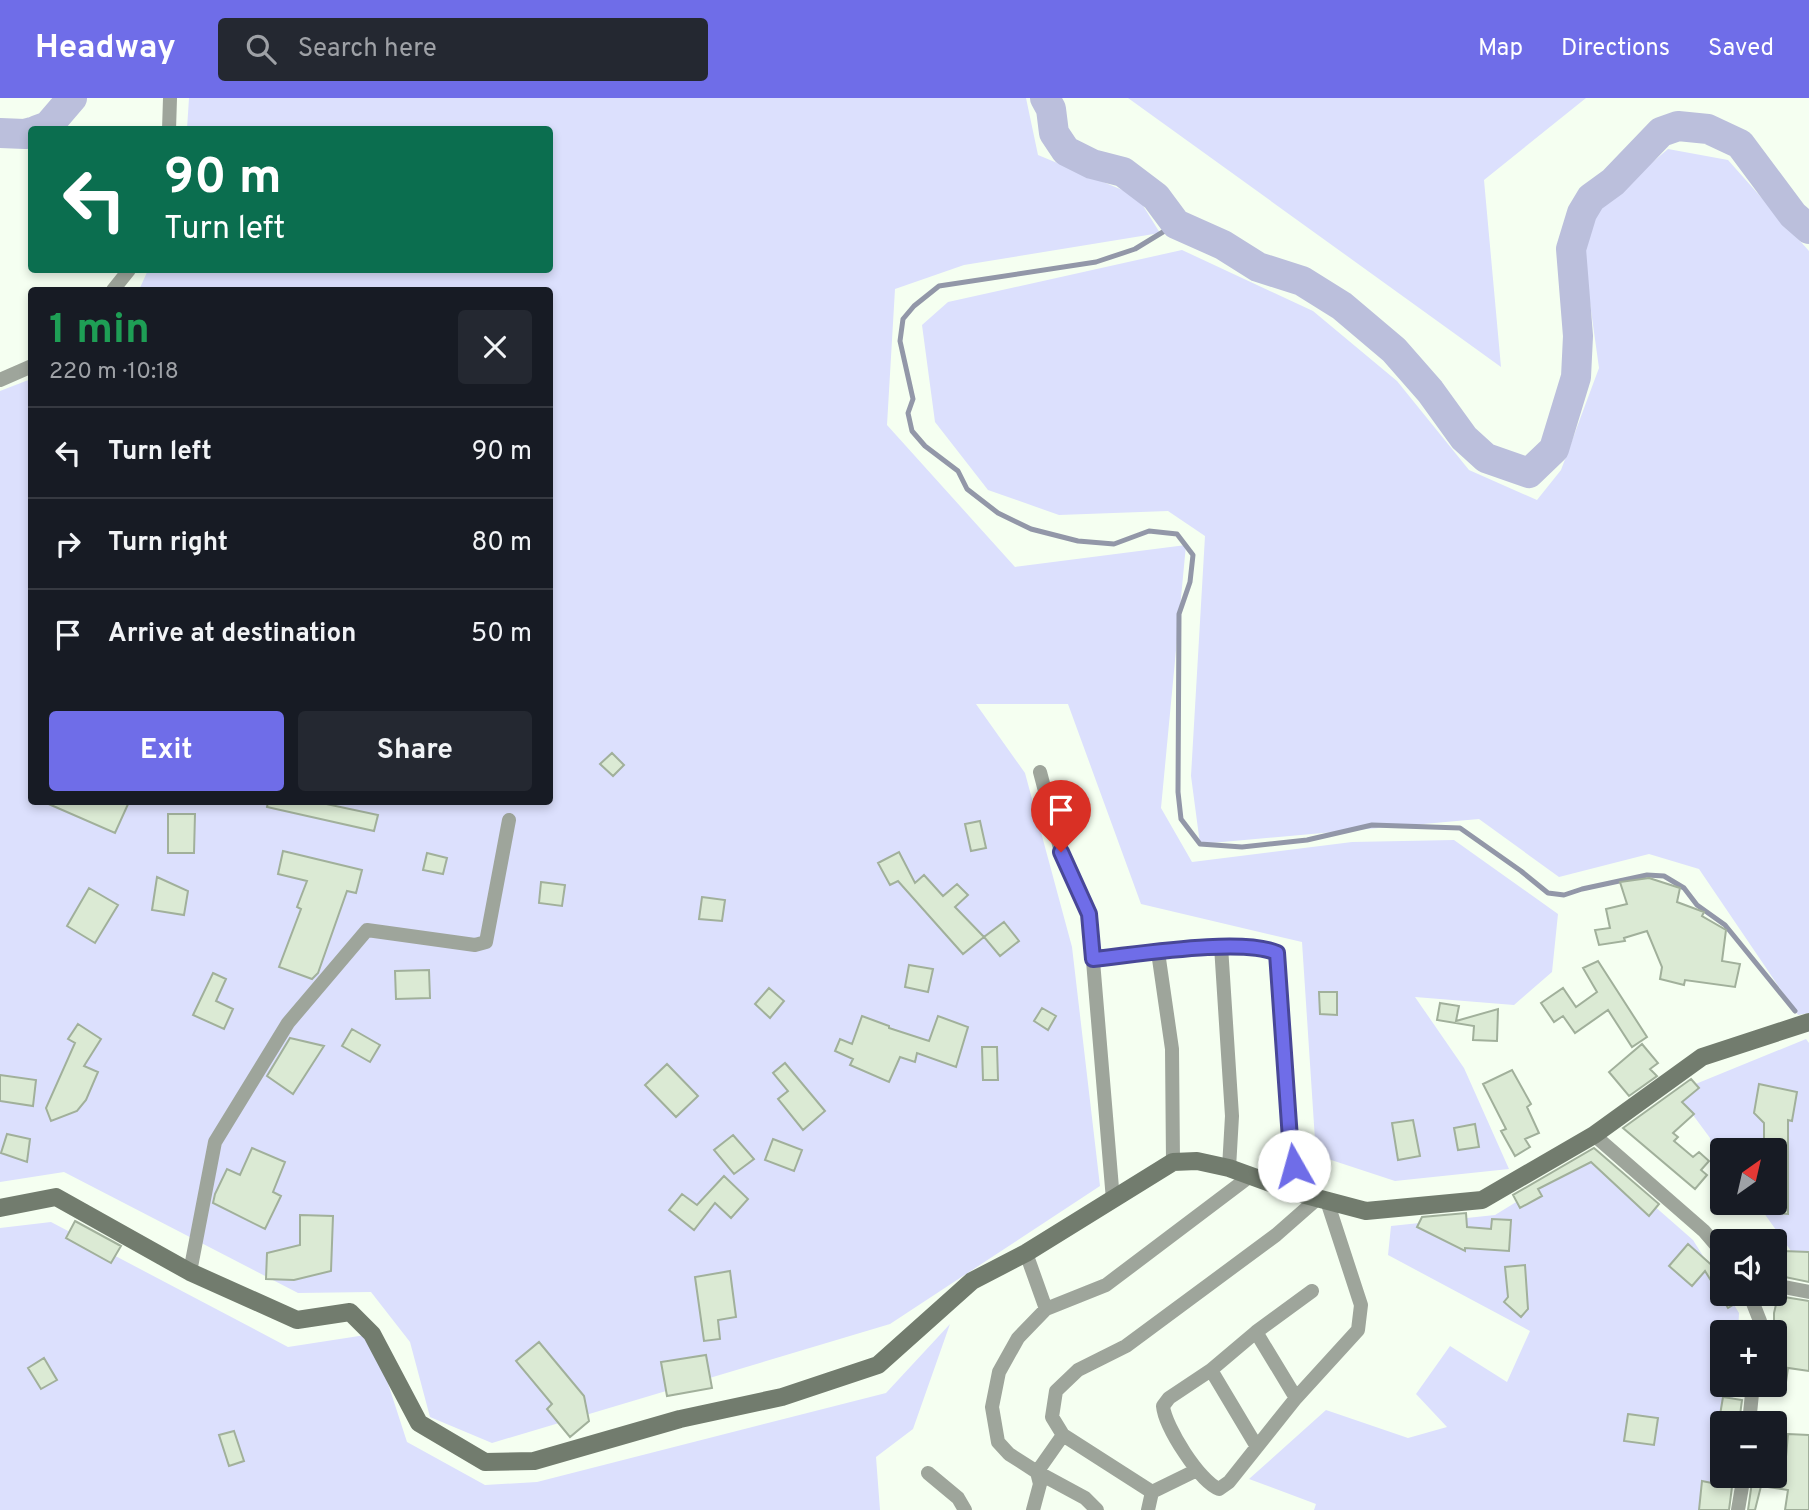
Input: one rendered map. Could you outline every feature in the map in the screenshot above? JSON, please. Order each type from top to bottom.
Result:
[{"type":"street","points":[[169,126],[170,98]]},
{"type":"street","points":[[115,287],[127,273]]},
{"type":"street","points":[[0,380],[28,368]]},
{"type":"street","points":[[1040,772],[1061,852],[1089,914],[1113,1200]]},
{"type":"street","points":[[190,1272],[215,1142],[288,1023],[367,930],[475,945],[486,942],[509,820]]},
{"type":"street","points":[[1093,959],[1221,946],[1269,949],[1277,953],[1290,1139],[1298,1193]]},
{"type":"street","points":[[1221,946],[1232,1116],[1229,1168]]},
{"type":"street","points":[[1158,952],[1172,1049],[1173,1162]]},
{"type":"street","points":[[0,1208],[56,1198],[190,1272],[297,1320],[350,1312],[372,1334],[419,1423],[485,1462],[534,1461],[680,1419],[782,1397],[878,1365],[972,1281],[1026,1253],[1173,1162],[1197,1161],[1229,1168],[1298,1193],[1366,1211],[1482,1200],[1594,1135],[1702,1057],[1809,1022]]},
{"type":"street","points":[[1594,1135],[1710,1238]]},
{"type":"street","points":[[1097,1510],[1085,1499],[1009,1454],[998,1442],[992,1407],[999,1371],[1018,1338],[1046,1309],[1106,1285],[1249,1177]]},
{"type":"street","points":[[1312,1291],[1256,1332],[1211,1370],[1169,1398],[1163,1406],[1168,1422],[1210,1486],[1219,1489],[1229,1482],[1296,1398],[1358,1330],[1361,1306],[1322,1200]]},
{"type":"street","points":[[1152,1492],[1063,1435],[1052,1417],[1056,1391],[1078,1370],[1126,1346],[1322,1200]]},
{"type":"street","points":[[1026,1253],[1046,1309]]},
{"type":"street","points":[[1787,1288],[1809,1292]]},
{"type":"street","points":[[1256,1332],[1296,1398]]},
{"type":"street","points":[[1211,1370],[1257,1447]]},
{"type":"street","points":[[1033,1510],[1040,1484],[1037,1472],[1063,1435]]},
{"type":"street","points":[[1152,1492],[1197,1470]]},
{"type":"street","points":[[928,1472],[958,1498],[965,1510]]},
{"type":"street","points":[[1738,1510],[1742,1488]]},
{"type":"street","points":[[1148,1510],[1152,1492]]},
{"type":"shaded area","points":[[189,98],[1026,98],[1038,155],[1137,196],[1160,233],[964,265],[895,289],[887,425],[1015,567],[1186,545],[1161,808],[1192,862],[1352,842],[1454,840],[1558,914],[1552,972],[1514,1005],[1415,997],[1464,1068],[1509,1169],[1395,1181],[1316,1155],[1302,942],[1141,904],[1068,704],[976,704],[1025,773],[1072,947],[1100,1186],[890,1324],[492,1443],[430,1417],[410,1342],[371,1292],[298,1293],[64,1172],[0,1182],[0,391],[28,380],[28,805],[553,805],[553,287],[140,287],[147,273],[553,273],[553,126],[187,126]]},
{"type":"shaded area","points":[[1128,98],[1586,98],[1484,180],[1501,367]]},
{"type":"shaded area","points":[[1668,149],[1728,160],[1809,251],[1809,1013],[1798,1015],[1699,869],[1649,854],[1559,877],[1479,819],[1200,844],[1191,776],[1205,536],[1168,511],[1059,515],[988,490],[935,422],[922,325],[948,302],[1182,250],[1313,311],[1397,381],[1469,470],[1537,500],[1561,470],[1599,368],[1579,224]]},
{"type":"shaded area","points":[[1806,1039],[1809,1043],[1809,1276],[1787,1245],[1787,1229],[1775,1229],[1765,1215],[1787,1215],[1787,1138],[1710,1138],[1676,1092]]},
{"type":"shaded area","points":[[1595,1154],[1693,1240],[1710,1267],[1710,1306],[1735,1306],[1739,1313],[1739,1320],[1710,1320],[1710,1397],[1733,1397],[1732,1411],[1710,1411],[1710,1488],[1726,1488],[1721,1510],[1314,1510],[1316,1504],[1249,1479],[1326,1410],[1408,1438],[1447,1427],[1416,1394],[1450,1346],[1507,1382],[1530,1331],[1388,1255],[1391,1226],[1495,1215]]},
{"type":"shaded area","points":[[51,1222],[288,1347],[372,1334],[407,1442],[485,1485],[537,1482],[886,1393],[950,1324],[913,1429],[876,1457],[880,1510],[0,1510],[0,1228]]},
{"type":"building","points":[[612,753],[624,765],[613,776],[600,764]]},
{"type":"building","points":[[51,805],[128,805],[115,833]]},
{"type":"building","points":[[331,805],[378,815],[374,831],[267,807]]},
{"type":"building","points":[[168,814],[195,814],[194,853],[168,853]]},
{"type":"building","points":[[980,821],[986,848],[971,851],[965,824]]},
{"type":"building","points":[[283,851],[362,870],[356,893],[347,891],[318,973],[312,979],[279,967],[301,909],[297,907],[307,881],[278,874]]},
{"type":"building","points":[[899,852],[915,883],[924,875],[943,896],[957,884],[968,895],[955,907],[984,937],[963,954],[898,881],[890,885],[878,863]]},
{"type":"building","points":[[427,853],[447,858],[443,874],[423,870]]},
{"type":"building","points":[[157,877],[188,891],[184,915],[152,910]]},
{"type":"building","points":[[1649,878],[1680,888],[1677,902],[1704,912],[1702,916],[1726,930],[1722,961],[1740,964],[1735,987],[1685,980],[1684,985],[1660,979],[1662,967],[1647,931],[1624,938],[1625,941],[1599,945],[1595,930],[1610,928],[1606,909],[1627,904],[1620,882]]},
{"type":"building","points":[[541,882],[565,885],[562,906],[539,903]]},
{"type":"building","points":[[89,888],[118,905],[95,943],[67,926]]},
{"type":"building","points":[[702,897],[725,900],[722,921],[699,919]]},
{"type":"building","points":[[1004,922],[1019,941],[1000,956],[984,937]]},
{"type":"building","points":[[1598,961],[1647,1037],[1632,1047],[1608,1010],[1575,1033],[1563,1016],[1554,1022],[1541,1003],[1563,988],[1576,1007],[1597,992],[1583,968]]},
{"type":"building","points":[[909,965],[933,969],[928,992],[905,987]]},
{"type":"building","points":[[429,970],[430,998],[396,999],[395,971]]},
{"type":"building","points":[[213,973],[226,979],[216,1001],[233,1009],[224,1029],[193,1015]]},
{"type":"building","points":[[769,988],[784,1001],[770,1018],[755,1004]]},
{"type":"building","points":[[1319,992],[1337,992],[1337,1015],[1320,1014]]},
{"type":"building","points":[[1440,1003],[1459,1006],[1456,1021],[1498,1009],[1497,1041],[1473,1040],[1474,1026],[1437,1020]]},
{"type":"building","points":[[1042,1008],[1056,1016],[1048,1030],[1034,1021]]},
{"type":"building","points":[[862,1016],[929,1041],[938,1016],[968,1027],[956,1067],[917,1053],[915,1062],[900,1057],[889,1082],[850,1065],[853,1059],[835,1051],[840,1039],[852,1044]]},
{"type":"building","points":[[78,1024],[101,1039],[84,1066],[98,1072],[86,1100],[77,1111],[51,1121],[46,1108],[75,1043],[68,1039]]},
{"type":"building","points":[[352,1029],[380,1045],[370,1062],[342,1046]]},
{"type":"building","points":[[290,1038],[324,1046],[293,1094],[267,1076]]},
{"type":"building","points":[[1642,1044],[1658,1063],[1650,1069],[1657,1076],[1629,1096],[1609,1072]]},
{"type":"building","points":[[982,1047],[997,1047],[998,1080],[983,1080]]},
{"type":"building","points":[[785,1063],[825,1111],[803,1130],[778,1099],[788,1091],[773,1073]]},
{"type":"building","points":[[667,1064],[698,1096],[676,1117],[645,1085]]},
{"type":"building","points":[[1512,1070],[1531,1104],[1527,1107],[1539,1133],[1525,1139],[1530,1147],[1515,1156],[1501,1131],[1506,1129],[1483,1084]]},
{"type":"building","points":[[0,1075],[36,1080],[33,1106],[0,1101]]},
{"type":"building","points":[[1691,1079],[1699,1088],[1682,1102],[1694,1114],[1673,1133],[1678,1137],[1674,1141],[1693,1157],[1699,1152],[1709,1161],[1701,1170],[1707,1175],[1695,1189],[1623,1128]]},
{"type":"building","points":[[1759,1084],[1797,1092],[1792,1121],[1788,1120],[1788,1214],[1787,1138],[1764,1138],[1764,1123],[1754,1113]]},
{"type":"building","points":[[1413,1120],[1420,1156],[1398,1160],[1392,1123]]},
{"type":"building","points":[[1475,1124],[1479,1147],[1458,1150],[1454,1128]]},
{"type":"building","points":[[7,1134],[30,1139],[27,1162],[1,1153]]},
{"type":"building","points":[[733,1135],[754,1159],[734,1174],[714,1150]]},
{"type":"building","points":[[773,1139],[802,1150],[794,1171],[765,1160]]},
{"type":"building","points":[[252,1148],[285,1162],[273,1192],[281,1196],[265,1229],[213,1203],[227,1169],[240,1175]]},
{"type":"building","points":[[1594,1148],[1659,1204],[1649,1216],[1591,1162],[1538,1189],[1542,1196],[1520,1208],[1513,1195]]},
{"type":"building","points":[[724,1176],[748,1199],[731,1218],[715,1203],[694,1230],[669,1210],[682,1194],[697,1205]]},
{"type":"building","points":[[1466,1213],[1467,1227],[1491,1229],[1492,1219],[1511,1220],[1509,1251],[1465,1248],[1465,1251],[1417,1227],[1422,1217]]},
{"type":"building","points":[[300,1215],[333,1216],[331,1271],[294,1280],[266,1279],[267,1253],[300,1245]]},
{"type":"building","points":[[75,1221],[121,1246],[111,1263],[66,1238]]},
{"type":"building","points":[[1688,1244],[1710,1264],[1710,1279],[1705,1271],[1692,1286],[1669,1266]]},
{"type":"building","points":[[1787,1251],[1809,1252],[1809,1282],[1787,1277]]},
{"type":"building","points":[[1525,1265],[1528,1309],[1521,1317],[1504,1302],[1508,1297],[1505,1267]]},
{"type":"building","points":[[730,1271],[736,1317],[718,1320],[720,1339],[704,1341],[695,1277]]},
{"type":"building","points":[[1787,1297],[1809,1301],[1809,1371],[1788,1368],[1787,1375],[1787,1320],[1774,1320],[1776,1306],[1787,1306]]},
{"type":"building","points":[[539,1342],[584,1396],[589,1421],[570,1437],[547,1409],[552,1404],[516,1361]]},
{"type":"building","points":[[706,1355],[712,1388],[667,1396],[661,1362]]},
{"type":"building","points":[[44,1358],[57,1380],[41,1389],[28,1368]]},
{"type":"building","points":[[1723,1397],[1742,1400],[1741,1411],[1721,1411]]},
{"type":"building","points":[[1628,1414],[1658,1418],[1654,1445],[1624,1441]]},
{"type":"building","points":[[234,1431],[244,1461],[229,1466],[219,1435]]},
{"type":"building","points":[[1788,1434],[1809,1435],[1809,1510],[1785,1510],[1788,1490],[1774,1488],[1787,1488]]},
{"type":"building","points":[[1702,1481],[1710,1483],[1710,1488],[1732,1488],[1729,1510],[1699,1510]]},
{"type":"building","points":[[1751,1488],[1760,1488],[1755,1510],[1748,1510]]},
{"type":"waterway","points":[[48,126],[72,98]]},
{"type":"waterway","points":[[1045,98],[1051,109],[1054,133],[1066,151],[1092,164],[1123,172],[1156,197],[1176,224],[1223,245],[1258,267],[1302,281],[1342,306],[1394,350],[1430,391],[1464,438],[1486,458],[1529,473],[1554,449],[1576,377],[1578,336],[1571,249],[1582,213],[1591,198],[1613,182],[1661,132],[1678,126],[1708,129],[1740,144],[1793,215],[1809,229]]},
{"type":"waterway","points":[[0,133],[28,133]]},
{"type":"waterway","points":[[1176,224],[1135,249],[1096,262],[939,286],[914,306],[903,319],[900,341],[913,399],[908,413],[912,431],[925,446],[958,471],[967,489],[998,513],[1031,529],[1078,541],[1114,544],[1149,531],[1177,534],[1193,555],[1190,582],[1179,614],[1178,792],[1181,819],[1200,844],[1242,847],[1307,840],[1372,825],[1460,828],[1548,893],[1564,895],[1647,875],[1664,876],[1684,888],[1697,905],[1725,925],[1795,1011]]},
{"type":"route","points":[[1061,852],[1089,914],[1093,959],[1221,946],[1269,949],[1277,953],[1294,1166]]}]
